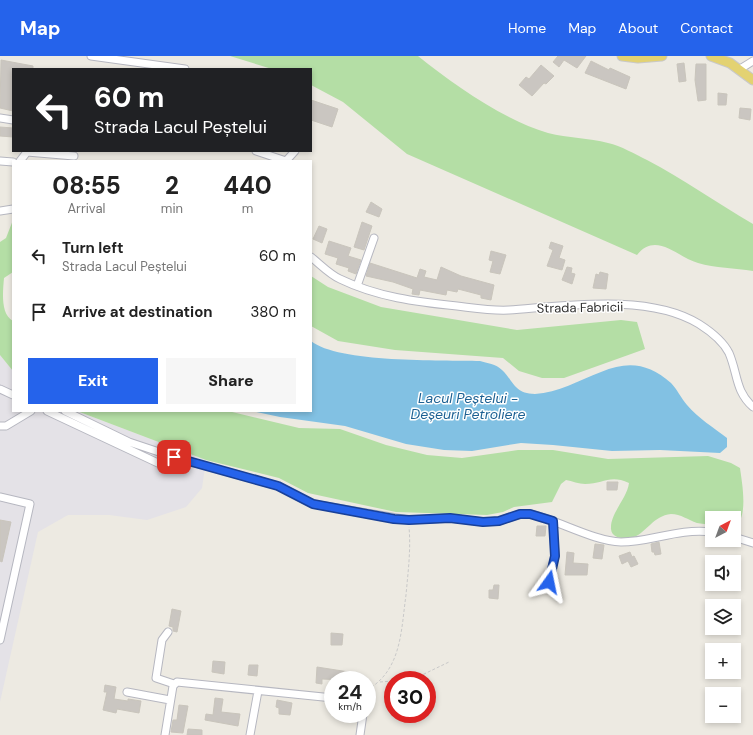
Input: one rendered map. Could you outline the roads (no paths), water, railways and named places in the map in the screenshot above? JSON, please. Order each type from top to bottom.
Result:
[{"type":"main road","points":[[622,56],[638,58],[656,56]]},
{"type":"main road","points":[[711,56],[723,60],[740,69],[753,80]]},
{"type":"street","points":[[91,56],[178,68]]},
{"type":"street","points":[[740,69],[753,60]]},
{"type":"street","points":[[0,118],[12,120]]},
{"type":"street","points":[[21,160],[27,152],[74,156]]},
{"type":"street","points":[[259,152],[283,160]]},
{"type":"street","points":[[287,160],[294,152]]},
{"type":"street","points":[[0,161],[12,162]]},
{"type":"street","points":[[0,211],[12,209]]},
{"type":"street","points":[[357,286],[374,238]]},
{"type":"street","name":"Strada Fabricii","points":[[312,258],[339,278],[357,286],[384,296],[412,302],[507,310],[555,305],[598,305],[646,306],[672,311],[700,324],[721,342],[728,352],[740,391],[753,407]]},
{"type":"street","points":[[0,389],[12,395]]},
{"type":"street","points":[[0,426],[6,426],[29,412]]},
{"type":"street","points":[[49,412],[160,464]]},
{"type":"street","points":[[67,412],[129,442],[174,457],[278,486],[313,504],[409,520],[450,518],[483,522],[499,521],[520,514],[530,514],[603,539],[621,542],[683,531],[705,532]]},
{"type":"street","points":[[0,498],[30,504],[0,640]]},
{"type":"street","points":[[549,582],[555,556],[553,521]]},
{"type":"street","points":[[741,539],[753,543]]},
{"type":"street","points":[[168,632],[162,640],[156,678],[174,684],[180,682],[324,697]]},
{"type":"street","points":[[165,735],[174,684]]},
{"type":"street","points":[[250,735],[258,691]]},
{"type":"street","points":[[127,692],[170,700]]},
{"type":"street","points":[[360,735],[362,723]]},
{"type":"water","name":"Lacul Peștelui - Deșeuri Petroliere","points":[[312,342],[324,348],[366,357],[417,360],[480,361],[500,368],[515,386],[523,392],[535,394],[560,389],[611,368],[629,365],[646,368],[654,371],[671,383],[691,410],[727,438],[727,447],[720,453],[660,450],[612,451],[521,443],[472,451],[444,450],[406,444],[345,426],[256,412],[312,412]]}]
